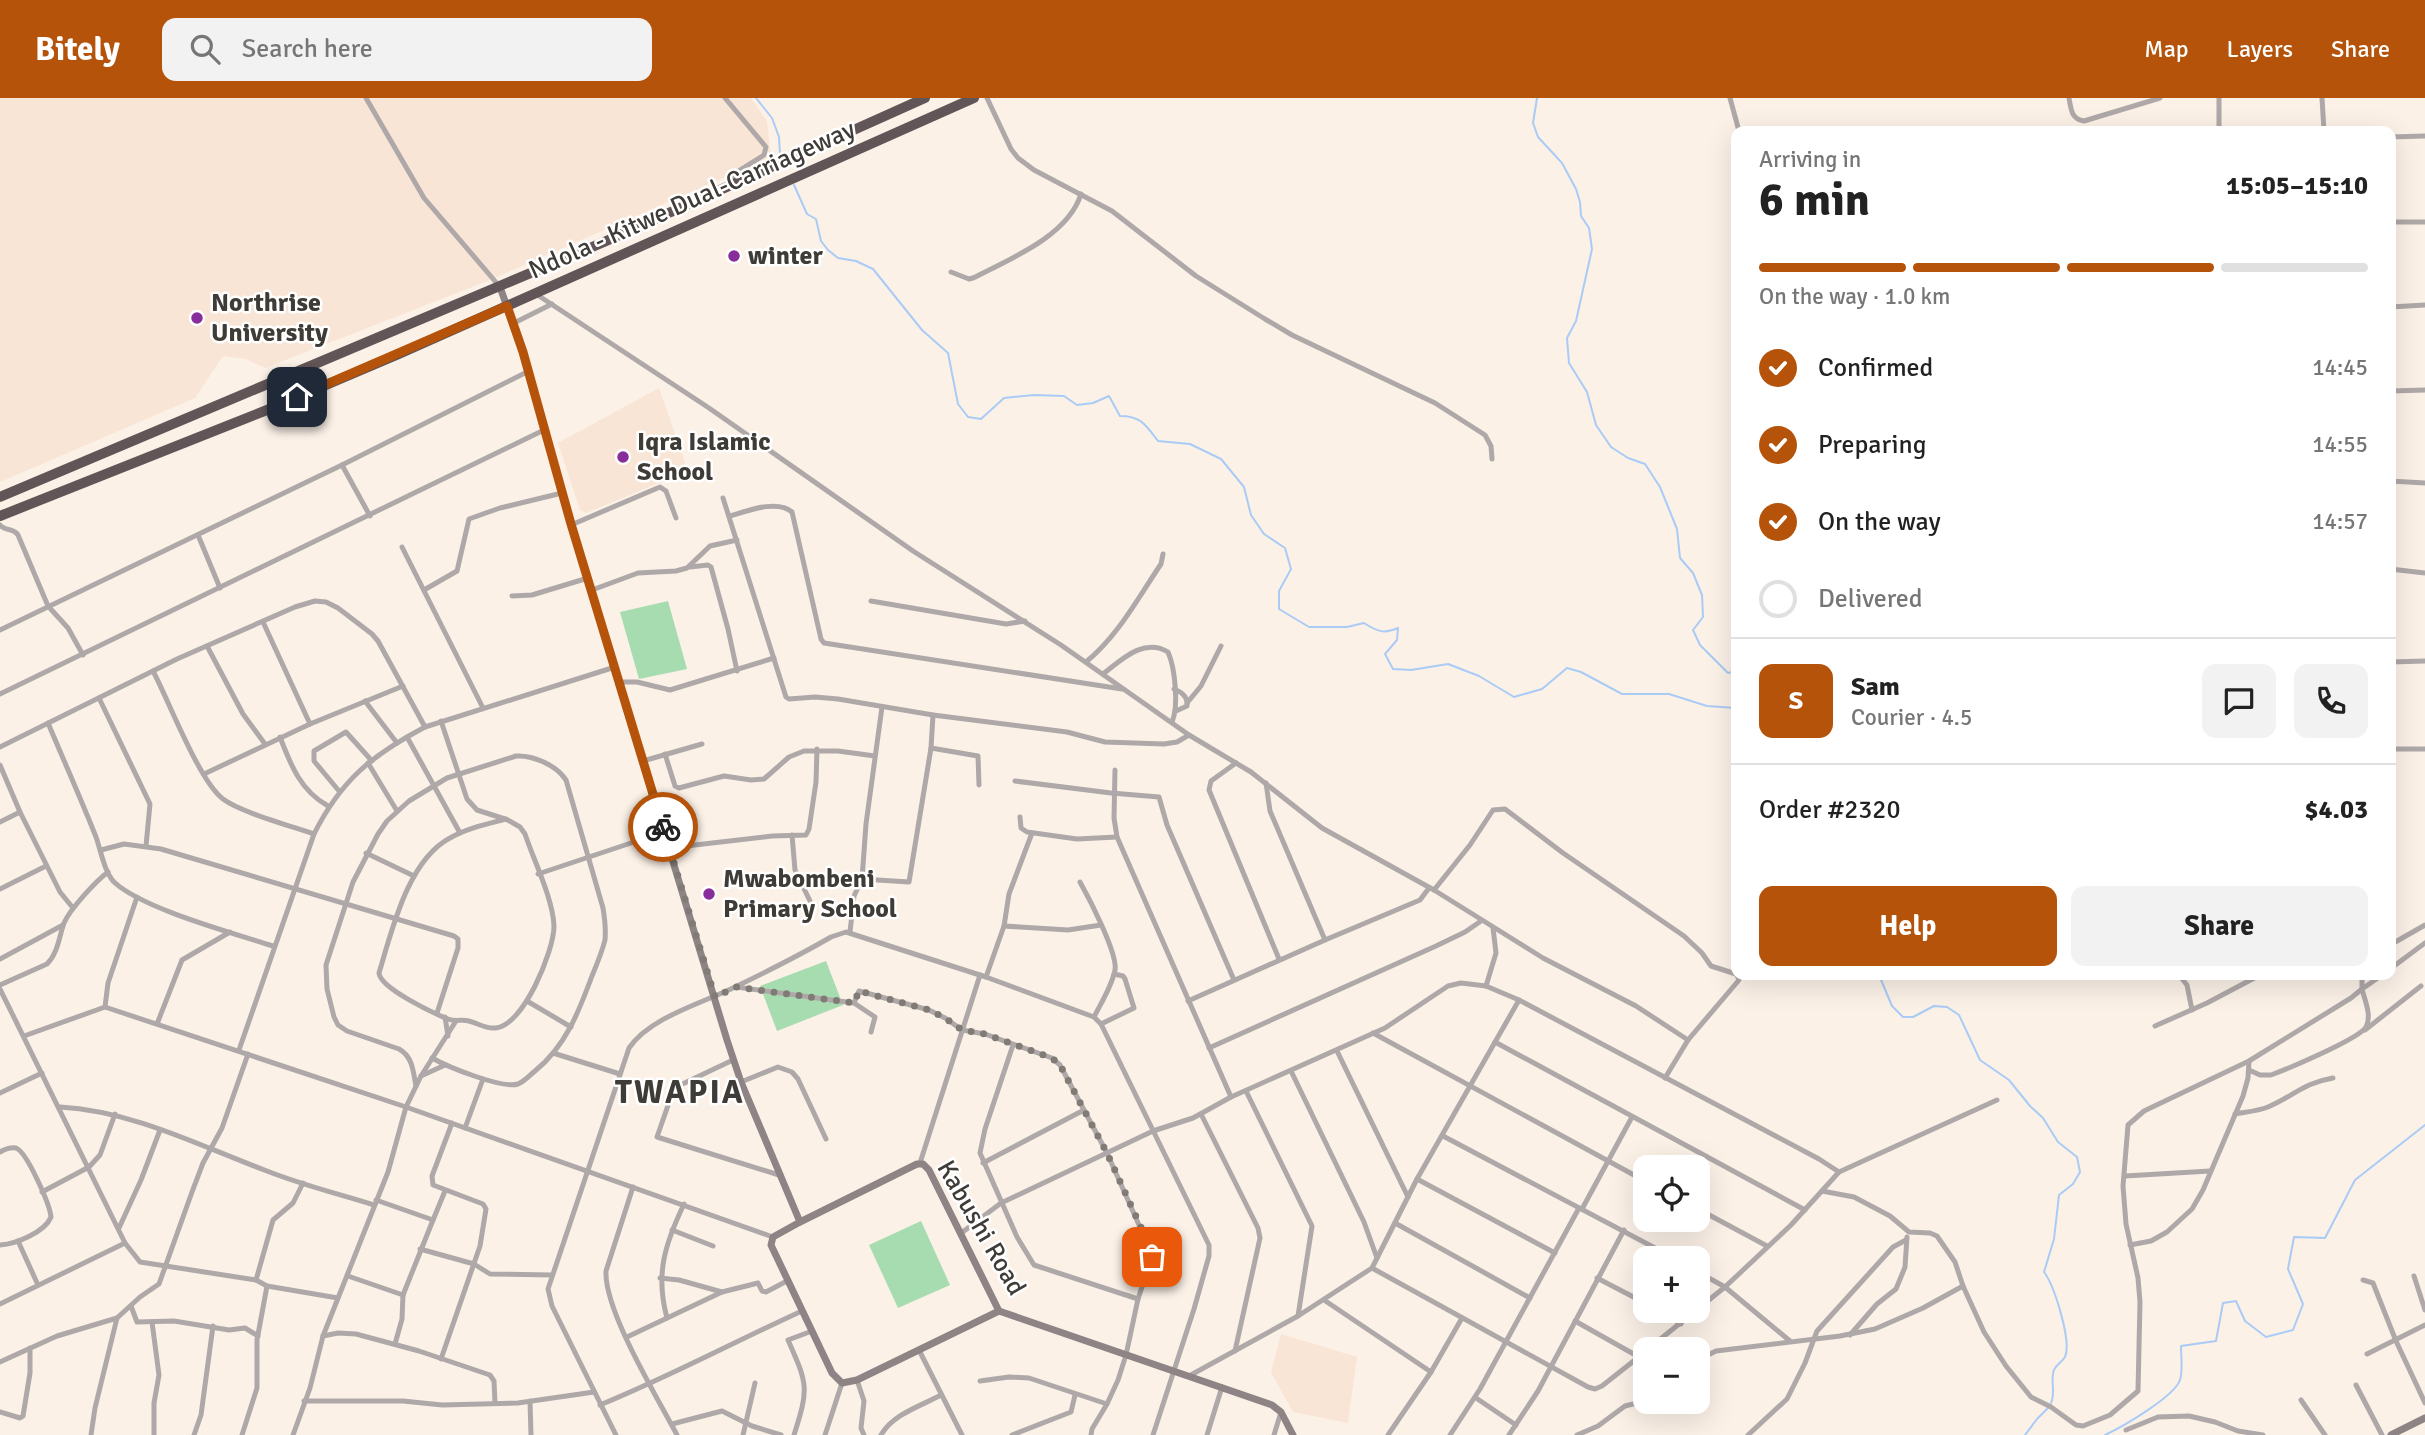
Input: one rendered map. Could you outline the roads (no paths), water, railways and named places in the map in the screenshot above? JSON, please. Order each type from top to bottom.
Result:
[{"type":"highway","name":"Ndola - Kitwe Dual-Carriageway","points":[[0,497],[500,287],[925,98]]},
{"type":"highway","name":"Ndola - Kitwe Dual-Carriageway","points":[[0,516],[272,408],[974,98]]},
{"type":"main road","points":[[500,287],[529,371],[571,524],[733,1060],[800,1222]]},
{"type":"main road","name":"Kabushi Road","points":[[773,1237],[920,1163],[929,1170],[999,1311],[1222,1387],[1272,1405],[1281,1412]]},
{"type":"main road","points":[[773,1237],[771,1245],[787,1281],[835,1377],[842,1382],[857,1380],[999,1311]]},
{"type":"main road","points":[[1281,1412],[1293,1435]]},
{"type":"main road","points":[[2390,1435],[2425,1418]]},
{"type":"street","points":[[366,98],[424,198],[500,287]]},
{"type":"street","points":[[725,98],[762,140],[767,151],[740,170],[729,185]]},
{"type":"street","points":[[987,98],[1011,149],[1034,170],[1125,220],[1225,296],[1292,335],[1435,403],[1485,435],[1491,446],[1492,459]]},
{"type":"street","points":[[1730,98],[1738,126]]},
{"type":"street","points":[[2069,98],[2073,116],[2084,121],[2161,98]]},
{"type":"street","points":[[2219,98],[2219,126]]},
{"type":"street","points":[[2322,98],[2324,126]]},
{"type":"street","points":[[2396,137],[2425,136]]},
{"type":"street","points":[[951,272],[973,278],[1026,251],[1073,213],[1080,194]]},
{"type":"street","points":[[2396,222],[2425,222]]},
{"type":"street","points":[[534,293],[758,441],[913,551],[1025,621],[1189,735],[1266,783],[1322,828],[1432,889],[1559,967],[1636,1006],[1688,1040]]},
{"type":"street","points":[[514,323],[552,303]]},
{"type":"street","points":[[2396,307],[2425,305]]},
{"type":"street","points":[[0,630],[342,466],[529,371]]},
{"type":"street","points":[[2396,391],[2425,390]]},
{"type":"street","points":[[0,694],[544,430]]},
{"type":"street","points":[[342,466],[370,516]]},
{"type":"street","points":[[2396,481],[2425,483]]},
{"type":"street","points":[[571,524],[660,487],[666,491],[677,518]]},
{"type":"street","points":[[424,590],[457,571],[469,519],[562,493]]},
{"type":"street","points":[[723,498],[786,697],[789,699],[826,698],[1068,732],[1100,741],[1164,744],[1177,742],[1189,735]]},
{"type":"street","points":[[730,516],[775,507],[788,508],[792,512],[824,643],[1124,689]]},
{"type":"street","points":[[0,525],[18,535],[48,606],[68,628],[83,655]]},
{"type":"street","points":[[198,535],[220,588]]},
{"type":"street","points":[[687,568],[710,546],[737,540]]},
{"type":"street","points":[[402,547],[483,708]]},
{"type":"street","points":[[1086,662],[1102,648],[1129,612],[1161,564],[1163,554]]},
{"type":"street","points":[[592,590],[638,573],[676,571],[704,565],[711,567],[737,671]]},
{"type":"street","points":[[2396,570],[2425,573]]},
{"type":"street","points":[[512,596],[532,595],[588,578]]},
{"type":"street","points":[[0,747],[207,646],[308,603],[320,601],[331,605],[375,637],[425,727]]},
{"type":"street","points":[[871,601],[1006,624],[1025,621]]},
{"type":"street","points":[[263,622],[310,724]]},
{"type":"street","points":[[207,646],[243,714],[265,744]]},
{"type":"street","points":[[1103,674],[1131,653],[1154,646],[1168,652],[1173,663],[1176,711],[1172,722]]},
{"type":"street","points":[[1176,711],[1187,706],[1201,687],[1221,646]]},
{"type":"street","points":[[620,682],[637,682],[670,690],[774,658]]},
{"type":"street","points":[[2396,662],[2425,661]]},
{"type":"street","points":[[239,1050],[314,834],[339,791],[370,762],[425,727],[615,667]]},
{"type":"street","points":[[153,671],[214,790],[227,802],[314,834]]},
{"type":"street","points":[[204,774],[280,737],[403,686]]},
{"type":"street","points":[[1174,689],[1185,696],[1187,703]]},
{"type":"street","points":[[99,698],[150,804],[146,846]]},
{"type":"street","points":[[365,701],[397,743]]},
{"type":"street","points":[[850,932],[853,900],[862,879],[865,832],[882,706]]},
{"type":"street","points":[[862,879],[909,882],[931,748],[933,715]]},
{"type":"street","points":[[440,721],[471,805],[477,810],[506,819],[523,830],[546,894],[554,927],[552,942],[527,1001],[508,1023],[499,1028],[490,1028],[445,1017],[397,992],[379,978],[397,919],[414,876],[437,846],[460,833],[506,819]]},
{"type":"street","points":[[48,723],[114,882],[137,897],[170,911],[273,946]]},
{"type":"street","points":[[339,791],[314,761],[314,751],[346,732],[370,762],[397,811]]},
{"type":"street","points":[[280,737],[302,785],[328,806]]},
{"type":"street","points":[[407,737],[460,833]]},
{"type":"street","points":[[643,761],[702,744]]},
{"type":"street","points":[[931,748],[978,756],[979,785]]},
{"type":"street","points":[[2396,748],[2425,749]]},
{"type":"street","points":[[665,754],[679,788],[724,776],[764,779],[789,757],[804,751],[817,749],[875,756]]},
{"type":"street","points":[[669,848],[808,833],[816,782],[817,749]]},
{"type":"street","points":[[416,1086],[407,1053],[346,1031],[338,1025],[327,989],[326,965],[366,853],[387,821],[433,785],[458,774],[520,755],[556,769],[565,780],[606,927],[604,943],[571,1027],[544,1064],[518,1084],[484,1079],[432,1058]]},
{"type":"street","points":[[1236,763],[1211,781],[1209,790],[1279,959]]},
{"type":"street","points":[[0,765],[46,866],[60,892],[73,908]]},
{"type":"street","points":[[1115,770],[1114,818],[1117,837],[1231,1097]]},
{"type":"street","points":[[1015,780],[1159,797],[1167,825],[1234,980]]},
{"type":"street","points":[[1266,783],[1270,811],[1325,940]]},
{"type":"street","points":[[1188,1000],[1420,900],[1470,845],[1493,810],[1505,809],[1563,853],[1684,936],[1711,966],[1731,972]]},
{"type":"street","points":[[0,822],[20,813]]},
{"type":"street","points":[[1020,817],[1022,830],[1032,833],[1077,839],[1117,837]]},
{"type":"street","points":[[538,874],[664,832]]},
{"type":"street","points":[[920,1163],[962,1030],[1004,926],[1009,894],[1032,833]]},
{"type":"street","points":[[792,835],[795,870],[810,901]]},
{"type":"street","points":[[101,850],[118,845],[146,846],[177,853],[450,934],[458,939],[458,948],[437,1013]]},
{"type":"street","points":[[366,853],[414,876]]},
{"type":"street","points":[[0,889],[46,866]]},
{"type":"street","points":[[108,872],[73,908],[63,925],[57,949],[47,964],[0,987],[125,1243],[140,1262],[256,1280],[267,1286],[338,1298]]},
{"type":"street","points":[[1080,882],[1101,925],[1115,964],[1114,974],[1094,1017]]},
{"type":"street","points":[[104,1007],[108,983],[137,897]]},
{"type":"street","points":[[1209,1048],[1436,946],[1471,929],[1481,921]]},
{"type":"street","points":[[0,958],[63,925]]},
{"type":"street","points":[[1004,926],[1068,930],[1101,925]]},
{"type":"street","points":[[2396,942],[2425,925]]},
{"type":"street","points":[[1486,986],[1496,953],[1493,928]]},
{"type":"street","points":[[157,1024],[181,960],[230,932]]},
{"type":"street","points":[[616,1435],[552,1306],[548,1289],[629,1048],[646,1030],[681,1011],[736,987],[831,937],[850,932],[983,976],[1094,1017],[1101,1024],[1210,1250],[1153,1435]]},
{"type":"street","points":[[2396,965],[2425,943]]},
{"type":"street","points":[[1101,1024],[1134,1008],[1125,979],[1114,974]]},
{"type":"street","points":[[1665,1078],[1688,1040],[1739,980]]},
{"type":"street","points":[[2183,980],[2187,985],[2192,1010]]},
{"type":"street","points":[[2155,1026],[2250,980]]},
{"type":"street","points":[[2363,1032],[2368,1023],[2362,989],[2364,980]]},
{"type":"street","points":[[1822,1191],[1854,1197],[1890,1216],[1909,1232],[1937,1236],[1955,1262],[1984,1332],[2031,1397],[2076,1425],[2083,1426],[2104,1419],[2136,1394],[2140,1302],[2123,1192],[2127,1129],[2131,1121],[2153,1107],[2249,1061],[2374,980]]},
{"type":"street","points":[[960,1234],[1001,1203],[1153,1131],[1201,1114],[1231,1097],[1337,1051],[1393,1023],[1448,986],[1461,984],[1486,986],[1519,1000],[1839,1172]]},
{"type":"street","points":[[2249,1070],[2260,1075],[2271,1075],[2347,1041],[2363,1032],[2421,986]]},
{"type":"street","points":[[736,987],[854,1003],[874,1016],[871,1032]]},
{"type":"street","points":[[854,1003],[857,992],[861,992],[929,1010],[962,1030],[985,1034],[1056,1060],[1084,1110],[1107,1153],[1151,1252],[1126,1355],[1107,1404],[1091,1435]]},
{"type":"street","points":[[1189,1376],[1298,1316],[1371,1268],[1417,1179],[1519,1000]]},
{"type":"street","points":[[527,1001],[571,1027]]},
{"type":"street","points":[[24,1036],[104,1007],[406,1107],[773,1237]]},
{"type":"street","points":[[445,1017],[448,1036]]},
{"type":"street","points":[[293,1435],[310,1388],[323,1336],[388,1172],[406,1107],[421,1076],[456,1021]]},
{"type":"street","points":[[1373,1033],[1633,1175]]},
{"type":"street","points":[[1495,1042],[1805,1210]]},
{"type":"street","points":[[1013,1045],[981,1147],[983,1163],[1017,1237],[1034,1265],[1138,1299]]},
{"type":"street","points":[[1337,1051],[1408,1197]]},
{"type":"street","points":[[553,1053],[620,1074]]},
{"type":"street","points":[[0,1362],[57,1336],[117,1318],[159,1284],[203,1163],[212,1149],[248,1054]]},
{"type":"street","points":[[733,1060],[674,1088],[657,1137],[779,1175]]},
{"type":"street","points":[[2130,1245],[2151,1241],[2175,1227],[2192,1209],[2244,1096],[2249,1061]]},
{"type":"street","points":[[421,1076],[445,1065]]},
{"type":"street","points":[[741,1082],[778,1067],[794,1074],[826,1139]]},
{"type":"street","points":[[1291,1071],[1364,1222],[1377,1258]]},
{"type":"street","points":[[0,1093],[42,1073]]},
{"type":"street","points":[[2235,1114],[2264,1109],[2301,1087],[2333,1078]]},
{"type":"street","points":[[465,1128],[484,1079]]},
{"type":"street","points":[[1246,1091],[1312,1226],[1298,1316]]},
{"type":"street","points":[[1665,1337],[1726,1287],[1805,1210],[1839,1172],[1997,1101]]},
{"type":"street","points":[[60,1107],[115,1114],[264,1170],[433,1220]]},
{"type":"street","points":[[983,1163],[1084,1110]]},
{"type":"street","points":[[42,1192],[89,1167],[100,1155],[115,1114]]},
{"type":"street","points":[[1201,1114],[1258,1228],[1260,1238],[1235,1351]]},
{"type":"street","points":[[1450,1435],[1508,1342],[1530,1297],[1632,1117]]},
{"type":"street","points":[[440,1359],[485,1226],[485,1206],[436,1188],[431,1180],[452,1123]]},
{"type":"street","points":[[119,1228],[160,1130]]},
{"type":"street","points":[[1443,1136],[1653,1246]]},
{"type":"street","points":[[0,1152],[16,1148],[23,1153],[51,1210],[49,1223],[18,1241],[0,1245]]},
{"type":"street","points":[[2125,1176],[2210,1171]]},
{"type":"street","points":[[1417,1179],[1555,1252]]},
{"type":"street","points":[[256,1280],[273,1220],[293,1203],[303,1183]]},
{"type":"street","points":[[633,1187],[606,1271],[605,1285],[627,1337],[677,1435]]},
{"type":"street","points":[[394,1344],[402,1319],[403,1295],[444,1191]]},
{"type":"street","points":[[667,1318],[660,1278],[672,1230],[684,1204]]},
{"type":"street","points":[[1710,1215],[1767,1246]]},
{"type":"street","points":[[1395,1223],[1530,1297]]},
{"type":"street","points":[[672,1230],[713,1246]]},
{"type":"street","points":[[1509,1435],[1551,1366],[1624,1230]]},
{"type":"street","points":[[1850,1335],[1869,1311],[1896,1290],[1905,1268],[1909,1232]]},
{"type":"street","points":[[1748,1435],[1787,1399],[1820,1327],[1893,1247],[1906,1240]]},
{"type":"street","points":[[18,1241],[38,1285]]},
{"type":"street","points":[[0,1304],[125,1243]]},
{"type":"street","points":[[420,1249],[474,1264],[490,1274],[552,1275]]},
{"type":"street","points":[[1371,1268],[1588,1387],[1595,1388],[1633,1361]]},
{"type":"street","points":[[348,1276],[403,1295]]},
{"type":"street","points":[[2414,1276],[2425,1310]]},
{"type":"street","points":[[660,1278],[679,1280],[722,1292]]},
{"type":"street","points":[[1597,1278],[1633,1297]]},
{"type":"street","points":[[1710,1278],[1726,1287],[1790,1341]]},
{"type":"street","points":[[2363,1279],[2373,1283],[2425,1403]]},
{"type":"street","points":[[627,1337],[722,1292],[758,1283],[766,1292],[787,1281]]},
{"type":"street","points":[[242,1435],[257,1388],[258,1336],[267,1286]]},
{"type":"street","points":[[1710,1354],[1716,1351],[1850,1335],[1886,1324],[1963,1286]]},
{"type":"street","points":[[1324,1300],[1432,1372]]},
{"type":"street","points":[[131,1306],[137,1322],[174,1321],[229,1329],[245,1328],[258,1336]]},
{"type":"street","points":[[600,1405],[651,1384],[802,1311]]},
{"type":"street","points":[[91,1435],[94,1408],[117,1318]]},
{"type":"street","points":[[1388,1435],[1432,1372],[1462,1318]]},
{"type":"street","points":[[1575,1321],[1633,1354]]},
{"type":"street","points":[[152,1322],[159,1375],[154,1435]]},
{"type":"street","points":[[2367,1354],[2425,1325]]},
{"type":"street","points":[[194,1435],[201,1415],[213,1326]]},
{"type":"street","points":[[794,1435],[805,1390],[804,1376],[788,1340],[811,1331]]},
{"type":"street","points":[[323,1336],[345,1333],[394,1344],[490,1375],[494,1381],[495,1403]]},
{"type":"street","points":[[0,1412],[20,1419],[23,1416],[30,1373],[30,1348]]},
{"type":"street","points":[[919,1350],[962,1435]]},
{"type":"street","points":[[980,1381],[1009,1377],[1029,1378],[1107,1404]]},
{"type":"street","points":[[857,1380],[864,1401],[861,1427],[864,1435]]},
{"type":"street","points":[[825,1435],[842,1382]]},
{"type":"street","points":[[743,1435],[755,1383]]},
{"type":"street","points":[[2356,1385],[2382,1435]]},
{"type":"street","points":[[1207,1435],[1222,1387]]},
{"type":"street","points":[[304,1401],[403,1401],[442,1405],[530,1401],[594,1392]]},
{"type":"street","points":[[880,1435],[900,1416],[941,1395]]},
{"type":"street","points":[[1012,1435],[1071,1412],[1075,1395]]},
{"type":"street","points":[[1475,1398],[1516,1425]]},
{"type":"street","points":[[2301,1400],[2325,1435]]},
{"type":"street","points":[[530,1401],[531,1435]]},
{"type":"street","points":[[1577,1435],[1598,1426],[1625,1406],[1633,1404]]},
{"type":"street","points":[[672,1424],[719,1411],[781,1435]]},
{"type":"street","points":[[1274,1435],[1281,1412]]},
{"type":"street","points":[[2126,1430],[2158,1418],[2189,1416],[2238,1431],[2263,1435]]},
{"type":"waterway","points":[[756,98],[772,118],[779,137],[780,154]]},
{"type":"waterway","points":[[1537,98],[1533,123],[1538,137],[1562,163],[1576,189],[1581,216],[1589,228],[1592,249],[1576,321],[1567,338],[1569,363],[1587,392],[1596,425],[1611,447],[1628,458],[1645,464],[1660,487],[1677,529],[1680,558],[1693,573],[1702,595],[1703,617],[1693,630],[1700,645],[1728,673],[1731,672]]},
{"type":"waterway","points":[[794,185],[807,214],[816,219],[821,241],[828,250],[838,258],[856,261],[873,269],[922,330],[948,353],[958,404],[968,417],[981,419],[1004,398],[1064,396],[1077,405],[1093,403],[1109,396],[1120,416],[1142,422],[1158,441],[1190,444],[1221,459],[1244,487],[1251,515],[1264,534],[1285,548],[1291,569],[1279,591],[1279,609],[1309,627],[1347,627],[1364,623],[1381,631],[1398,628],[1397,640],[1385,654],[1393,669],[1411,670],[1448,664],[1479,676],[1514,697],[1542,689],[1567,668],[1581,672],[1622,694],[1669,694],[1707,706],[1731,708]]},
{"type":"waterway","points":[[1881,980],[1892,1006],[1903,1017],[1913,1017],[1934,1006],[1947,1007],[1959,1015],[1980,1060],[2009,1080],[2043,1118],[2058,1142],[2077,1157],[2080,1172],[2073,1184],[2059,1195],[2054,1239],[2044,1272],[2057,1300],[2067,1349],[2065,1357],[2053,1374],[2051,1403]]},
{"type":"waterway","points":[[2105,1435],[2147,1411],[2176,1387],[2182,1368],[2181,1346],[2216,1341],[2223,1303],[2236,1301],[2245,1321],[2266,1337],[2293,1330],[2303,1304],[2288,1269],[2294,1237],[2325,1238],[2355,1180],[2425,1125]]},
{"type":"waterway","points":[[2025,1435],[2048,1408]]},
{"type":"place","name":"winter","points":[[734,256]]},
{"type":"place","name":"Northrise University","points":[[197,318]]},
{"type":"place","name":"Iqra Islamic School","points":[[623,457]]},
{"type":"place","name":"Mwabombeni Primary School","points":[[709,894]]},
{"type":"district","name":"TWAPIA","points":[[680,1092]]}]
